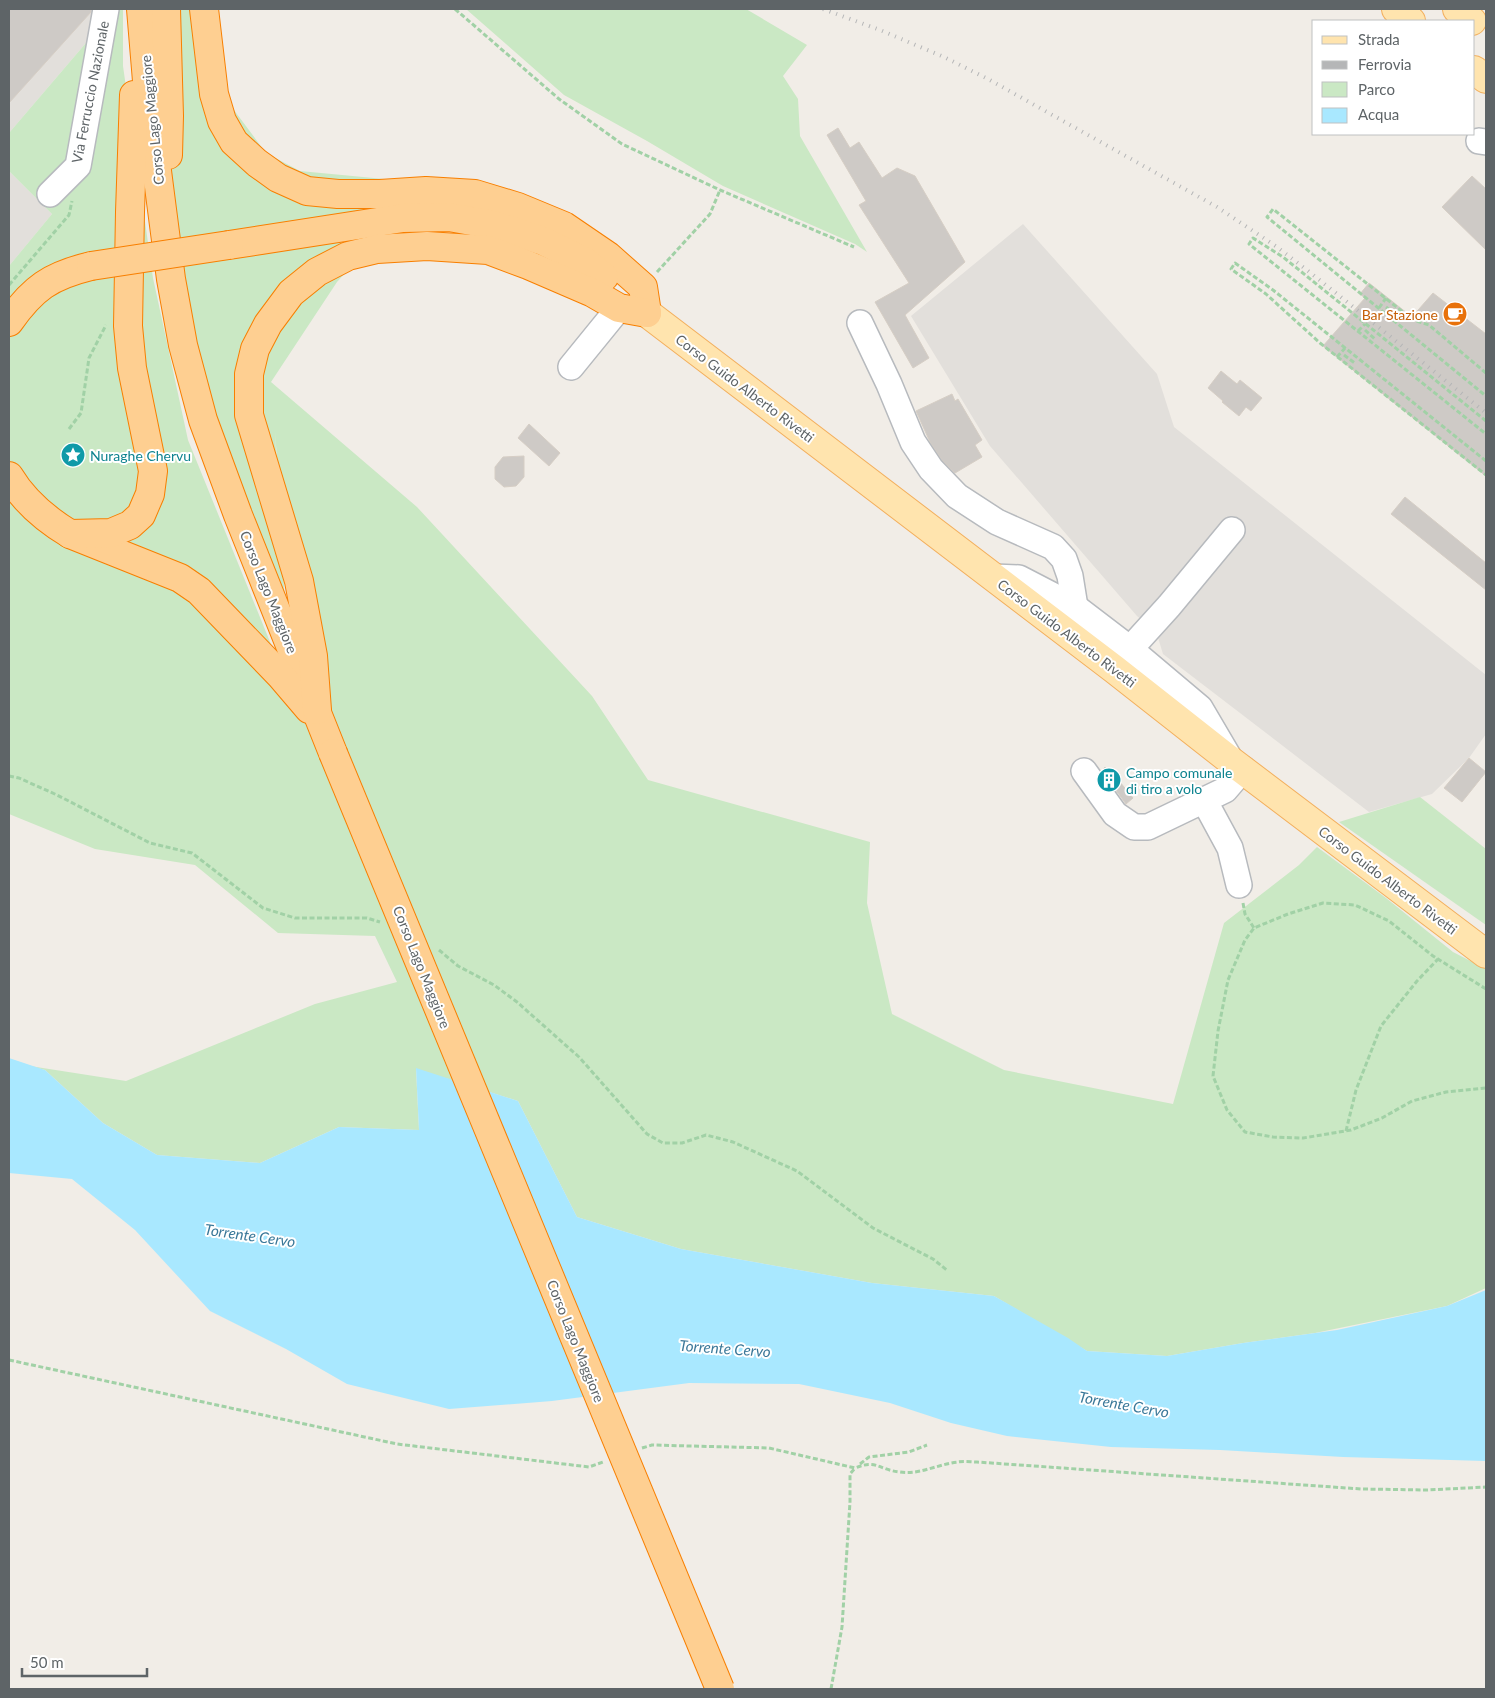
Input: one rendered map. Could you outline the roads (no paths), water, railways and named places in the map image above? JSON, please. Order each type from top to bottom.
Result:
[{"type":"highway","name":"Corso Lago Maggiore","points":[[141,9],[150,117],[171,279],[183,345],[203,420],[238,516],[334,753],[720,1689]]},
{"type":"highway","points":[[70,534],[111,533],[130,525],[141,515],[150,494],[153,471],[132,368],[128,326],[133,99],[141,9]]},
{"type":"highway","name":"Corso Lago Maggiore","points":[[164,231],[169,116],[166,9]]},
{"type":"highway","points":[[204,9],[214,94],[222,121],[234,142],[278,178],[307,191],[338,194],[426,191],[475,194],[518,207],[564,226],[608,256],[643,287],[648,313]]},
{"type":"highway","points":[[9,322],[24,300],[49,280],[91,266],[403,218],[449,217],[494,225],[543,241],[586,262],[648,313]]},
{"type":"highway","points":[[321,719],[313,656],[299,581],[249,415],[249,374],[255,348],[268,324],[291,293],[317,272],[348,256],[377,250],[427,246],[488,250],[593,293],[619,308],[648,313]]},
{"type":"highway","points":[[9,476],[17,490],[41,515],[70,534],[180,578],[199,591],[321,719]]},
{"type":"main road","points":[[1396,9],[1410,20]]},
{"type":"main road","points":[[1457,9],[1471,20]]},
{"type":"main road","points":[[1475,24],[1486,32]]},
{"type":"main road","points":[[1475,71],[1486,79]]},
{"type":"main road","name":"Corso Guido Alberto Rivetti","points":[[648,313],[1486,954]]},
{"type":"street","name":"Via Ferruccio Nazionale","points":[[50,194],[78,166],[106,9]]},
{"type":"street","points":[[571,367],[619,308]]},
{"type":"street","points":[[860,323],[889,384],[913,442],[931,469],[957,496],[997,522],[1053,547],[1064,559],[1070,576],[1075,607]]},
{"type":"street","points":[[1130,649],[1169,606],[1232,530]]},
{"type":"street","points":[[994,577],[1019,578],[1075,607],[1130,649],[1200,708],[1237,765],[1225,790],[1148,827],[1134,827],[1115,814],[1084,771]]},
{"type":"street","points":[[1204,800],[1230,848],[1239,885]]},
{"type":"water","name":"Torrente Cervo","points":[[9,1058],[45,1070],[103,1123],[157,1155],[260,1163],[339,1127],[419,1130],[416,1068],[518,1101],[577,1217],[681,1249],[872,1283],[994,1296],[1068,1338],[1087,1351],[1167,1356],[1337,1330],[1447,1306],[1486,1290],[1486,1461],[1111,1447],[1007,1436],[951,1423],[890,1403],[799,1384],[689,1383],[552,1401],[449,1409],[347,1384],[286,1349],[210,1311],[135,1230],[72,1179],[9,1173]]},
{"type":"railway","points":[[823,9],[944,57],[988,79],[1217,207],[1277,247],[1486,413]]},
{"type":"place","name":"Bar Stazione","points":[[1455,314]]},
{"type":"place","name":"Nuraghe Chervu","points":[[73,455]]},
{"type":"place","name":"Campo comunale di tiro a volo","points":[[1109,780]]}]
